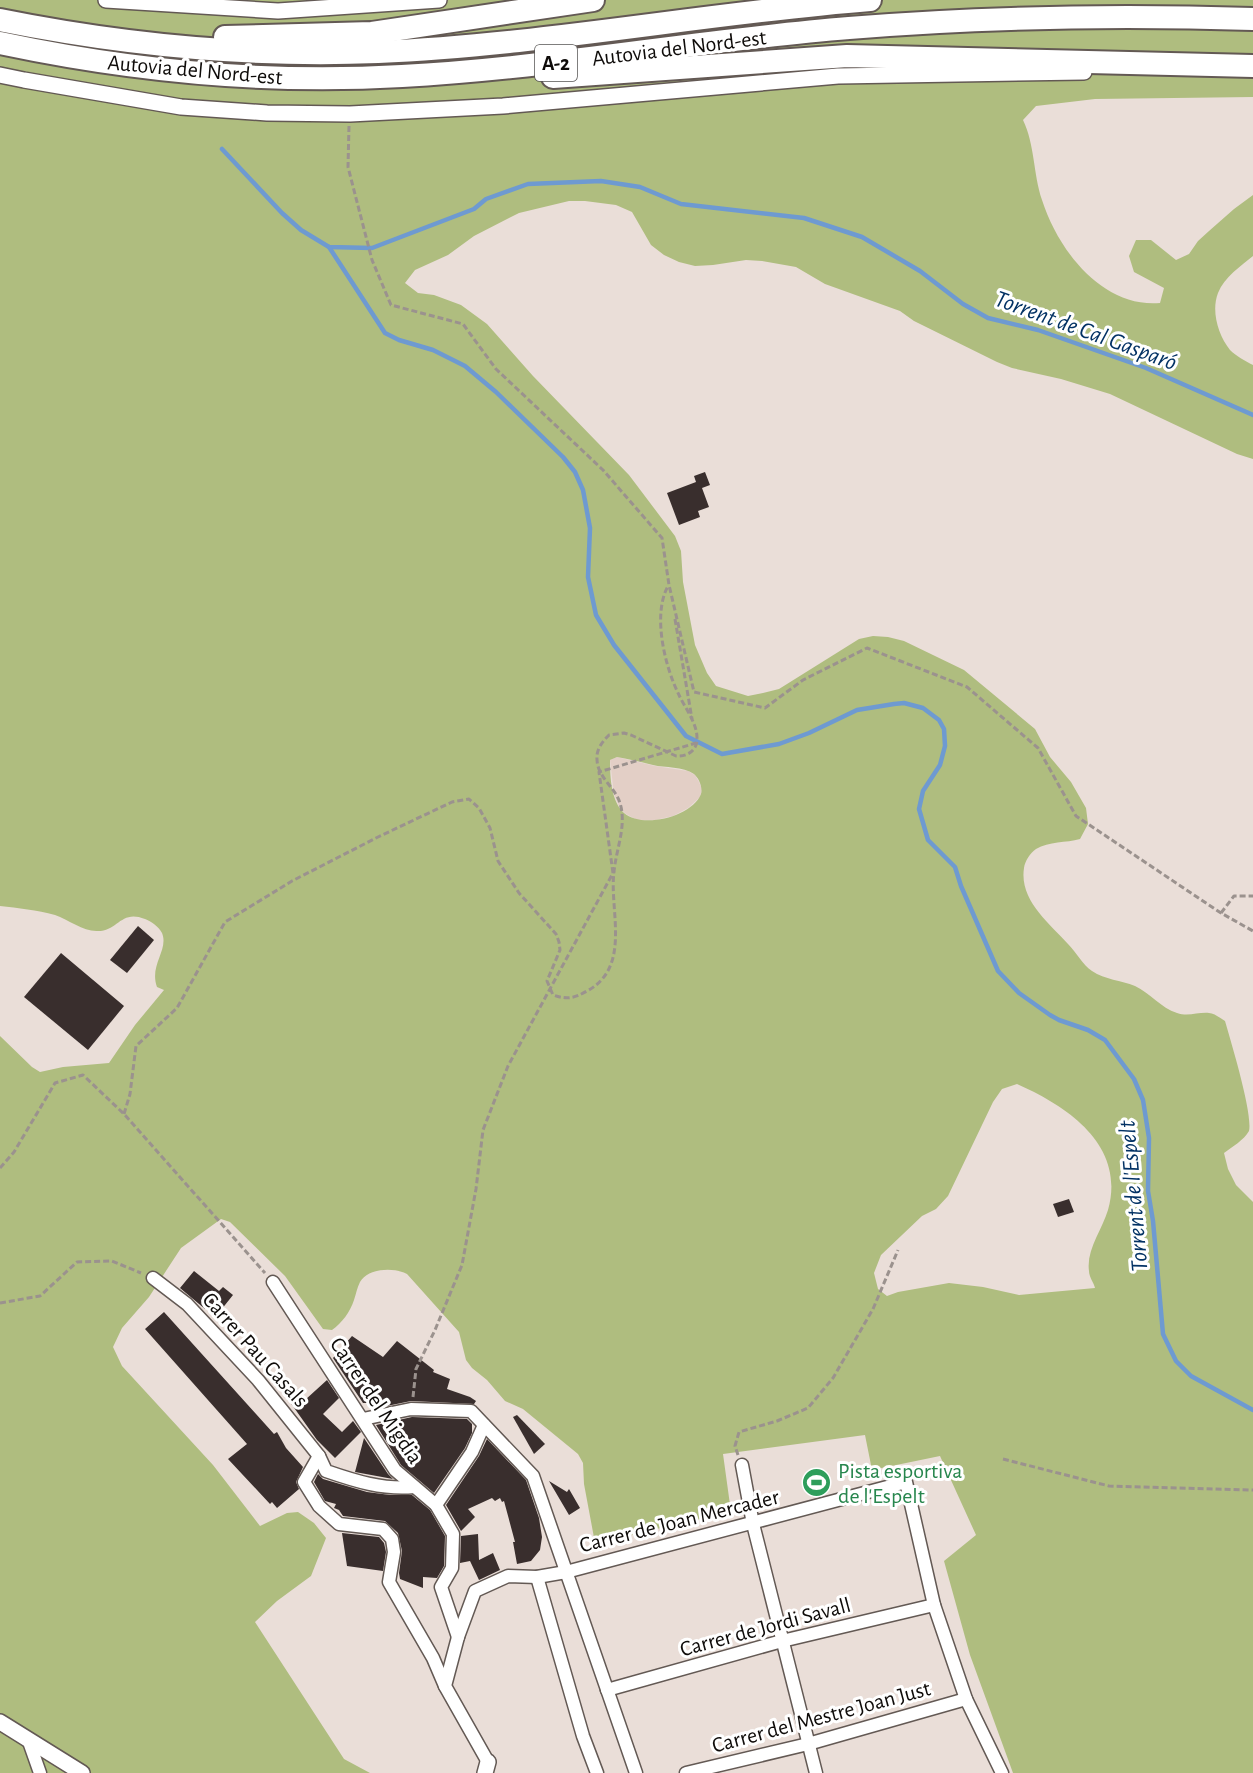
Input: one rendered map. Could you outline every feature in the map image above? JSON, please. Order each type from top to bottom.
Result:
[{"type":"highway","points":[[115,39],[372,33],[593,0]]},
{"type":"highway","name":"Autovia del Nord-est","points":[[0,20],[115,39],[243,51],[377,52],[494,44],[870,0]]},
{"type":"highway","name":"Autovia del Nord-est","points":[[0,44],[129,66],[195,72],[273,77],[402,76],[559,62],[849,28],[1052,18],[1253,19]]},
{"type":"highway","points":[[402,76],[463,84],[848,56],[1253,68]]},
{"type":"street","points":[[106,0],[278,11],[439,0]]},
{"type":"street","points":[[0,75],[181,107],[267,113],[351,114],[503,106],[838,76],[1253,68]]},
{"type":"street","name":"Carrer Pau Casals","points":[[153,1278],[187,1304],[258,1380],[319,1456],[326,1471],[357,1482],[399,1488],[414,1487]]},
{"type":"street","name":"Carrer del Migdia","points":[[273,1282],[395,1470],[436,1505],[453,1534],[452,1568],[441,1587],[458,1637]]},
{"type":"street","points":[[363,1419],[411,1409],[471,1411],[533,1476],[636,1773]]},
{"type":"street","points":[[436,1505],[471,1452],[484,1425]]},
{"type":"street","points":[[319,1456],[304,1482],[319,1506],[339,1524],[383,1529],[392,1539],[394,1552],[390,1582],[445,1681],[445,1686],[486,1767]]},
{"type":"street","points":[[742,1465],[753,1524],[816,1773]]},
{"type":"street","name":"Carrer de Joan Mercader","points":[[445,1686],[458,1637],[475,1591],[508,1576],[537,1577],[566,1572],[906,1482],[934,1605]]},
{"type":"street","points":[[537,1577],[583,1736],[597,1773]]},
{"type":"street","points":[[934,1605],[966,1699],[1002,1773]]},
{"type":"street","name":"Carrer de Jordi Savall","points":[[607,1690],[782,1641],[934,1605]]},
{"type":"street","name":"Carrer del Mestre Joan Just","points":[[686,1773],[808,1744],[966,1699]]},
{"type":"street","points":[[0,1722],[82,1773]]},
{"type":"street","points":[[28,1739],[39,1773]]},
{"type":"path","points":[[351,114],[348,167],[372,260],[391,305],[463,324],[496,369],[603,470],[663,538],[696,742]]},
{"type":"path","points":[[124,1114],[130,1094],[136,1046],[177,1008],[225,922],[292,881],[452,802],[469,799],[480,808],[490,828],[498,861],[529,906],[556,934],[560,950],[547,981],[553,995],[573,999],[594,987],[605,974],[613,957],[616,942],[613,873],[596,756],[603,741],[609,735],[624,733],[631,735],[676,756],[684,757],[691,753],[698,738],[694,723],[674,686],[664,647],[660,607],[669,585]]},
{"type":"path","points":[[669,585],[694,692],[765,708],[802,680],[867,648],[967,687],[1038,748],[1076,816],[1221,913],[1253,931]]},
{"type":"path","points":[[599,772],[696,742]]},
{"type":"path","points":[[411,1409],[416,1369],[462,1265],[476,1189],[483,1130],[508,1066],[613,873],[622,826],[620,802],[599,772]]},
{"type":"path","points":[[1221,913],[1233,896],[1253,896]]},
{"type":"path","points":[[0,1168],[14,1152],[56,1083],[83,1075],[124,1114],[273,1282]]},
{"type":"path","points":[[742,1465],[735,1446],[739,1431],[777,1421],[808,1408],[833,1378],[873,1310],[898,1250]]},
{"type":"path","points":[[0,1303],[40,1296],[77,1262],[112,1261],[153,1278]]},
{"type":"path","points":[[1003,1459],[1109,1486],[1253,1490]]},
{"type":"shaded area","points":[[617,757],[688,771],[695,775],[699,782],[702,789],[700,797],[688,808],[673,816],[655,820],[637,820],[620,809],[614,794],[610,760]]},
{"type":"green space","points":[[0,0],[1253,0],[1253,97],[1095,99],[1036,106],[1023,120],[1030,139],[1042,200],[1059,238],[1085,272],[1101,286],[1119,296],[1139,302],[1160,303],[1164,288],[1134,272],[1129,256],[1136,240],[1151,240],[1176,260],[1189,254],[1198,241],[1253,195],[1253,256],[1224,282],[1218,293],[1215,307],[1219,330],[1226,344],[1235,354],[1253,365],[1253,459],[1237,454],[1110,394],[997,362],[914,321],[900,311],[825,284],[796,267],[746,260],[695,266],[679,262],[664,255],[651,245],[632,212],[616,205],[569,201],[519,213],[474,236],[448,255],[415,270],[405,283],[418,293],[434,295],[461,305],[487,324],[533,376],[629,475],[675,536],[681,551],[683,582],[695,645],[707,673],[716,686],[748,696],[779,689],[859,639],[873,636],[904,641],[964,670],[1035,729],[1050,757],[1071,782],[1086,808],[1088,824],[1080,839],[1041,846],[1027,860],[1024,868],[1026,890],[1037,910],[1086,965],[1097,974],[1135,986],[1177,1013],[1185,1015],[1211,1013],[1225,1021],[1248,1110],[1249,1131],[1224,1153],[1228,1169],[1236,1185],[1253,1202],[1253,1773],[1013,1773],[970,1655],[944,1561],[976,1535],[940,1456],[872,1470],[865,1435],[723,1454],[731,1512],[595,1543],[584,1484],[583,1463],[578,1454],[523,1409],[505,1401],[487,1380],[472,1368],[466,1360],[459,1332],[407,1274],[395,1270],[382,1270],[364,1277],[342,1321],[332,1330],[323,1329],[285,1276],[230,1222],[221,1219],[181,1248],[149,1297],[122,1328],[113,1347],[122,1366],[213,1465],[260,1526],[287,1513],[298,1512],[314,1523],[326,1538],[311,1576],[277,1601],[255,1622],[344,1759],[370,1773],[0,1773],[0,1036],[40,1072],[63,1067],[109,1063],[135,1025],[164,990],[157,987],[155,979],[163,946],[162,933],[157,926],[147,920],[137,917],[125,918],[110,928],[93,931],[55,915],[0,906]],"holes":[[[617,757],[690,771],[699,781],[701,794],[688,809],[666,818],[654,820],[632,818],[620,808],[614,795],[610,760]],[[1017,1084],[1056,1104],[1073,1117],[1089,1132],[1101,1148],[1109,1167],[1111,1187],[1108,1210],[1092,1248],[1089,1263],[1089,1273],[1095,1288],[1019,1295],[983,1287],[949,1283],[887,1296],[878,1289],[874,1273],[881,1255],[922,1216],[936,1209],[948,1196],[993,1102],[1002,1089]]]},
{"type":"building","points":[[705,472],[710,485],[702,488],[709,507],[698,511],[700,517],[679,525],[667,493],[696,482],[694,476]]},
{"type":"building","points":[[138,926],[154,940],[127,973],[110,960]]},
{"type":"building","points":[[61,953],[124,1006],[88,1050],[24,997]]},
{"type":"building","points":[[1069,1199],[1074,1212],[1058,1217],[1053,1204]]},
{"type":"building","points":[[194,1271],[219,1291],[223,1287],[233,1295],[217,1315],[207,1307],[205,1309],[180,1288]]},
{"type":"building","points":[[164,1312],[274,1434],[277,1432],[286,1448],[303,1467],[296,1482],[299,1489],[277,1508],[272,1502],[270,1504],[228,1459],[247,1444],[145,1329]]},
{"type":"building","points":[[352,1336],[383,1357],[397,1341],[434,1370],[433,1372],[450,1379],[447,1389],[476,1401],[474,1404],[411,1401],[377,1408],[377,1403],[363,1403],[333,1358]]},
{"type":"building","points":[[327,1380],[339,1398],[323,1414],[342,1432],[353,1421],[361,1432],[335,1458],[317,1440],[285,1395],[297,1388],[305,1400]]},
{"type":"building","points":[[517,1415],[545,1444],[534,1454],[513,1417]]},
{"type":"building","points":[[412,1417],[467,1419],[472,1424],[472,1433],[465,1448],[434,1493],[401,1465],[376,1425]]},
{"type":"building","points":[[364,1438],[388,1474],[393,1479],[355,1472]]},
{"type":"building","points":[[487,1439],[526,1480],[539,1518],[542,1537],[540,1550],[531,1561],[517,1564],[513,1542],[515,1542],[504,1501],[502,1502],[500,1498],[495,1501],[492,1498],[468,1509],[475,1517],[461,1531],[446,1505],[479,1456]]},
{"type":"building","points":[[318,1474],[323,1479],[367,1492],[412,1495],[430,1510],[445,1536],[444,1566],[437,1578],[423,1577],[423,1588],[400,1579],[402,1551],[398,1533],[385,1521],[343,1516],[339,1510],[334,1508],[336,1504],[325,1501],[314,1482]]},
{"type":"building","points":[[549,1481],[567,1492],[569,1489],[580,1508],[569,1515]]},
{"type":"building","points":[[342,1533],[379,1537],[384,1543],[386,1552],[383,1571],[347,1566]]},
{"type":"building","points":[[478,1534],[479,1560],[493,1553],[500,1570],[479,1580],[470,1561],[460,1563],[461,1536]]},
{"type":"waterway","name":"Torrent de Cal Gasparó","points":[[222,149],[282,213],[301,230],[329,247],[372,248],[474,209],[486,199],[528,184],[601,181],[640,187],[681,204],[804,218],[862,237],[920,271],[963,304],[988,318],[1038,330],[1146,368],[1253,415]]},
{"type":"waterway","name":"Torrent de l'Espelt","points":[[329,247],[385,333],[399,340],[433,350],[465,366],[496,392],[563,457],[575,472],[583,490],[590,528],[588,577],[596,615],[614,645],[686,736],[722,754],[779,744],[809,733],[857,710],[894,704],[904,703],[923,708],[939,720],[944,729],[945,746],[940,765],[923,791],[919,809],[928,840],[955,867],[998,971],[1019,993],[1050,1015],[1088,1030],[1105,1040],[1134,1079],[1143,1100],[1149,1138],[1148,1191],[1153,1221],[1163,1334],[1176,1361],[1191,1376],[1253,1410]]},
{"type":"place","name":"Pista esportiva de l'Espelt","points":[[817,1483]]}]
